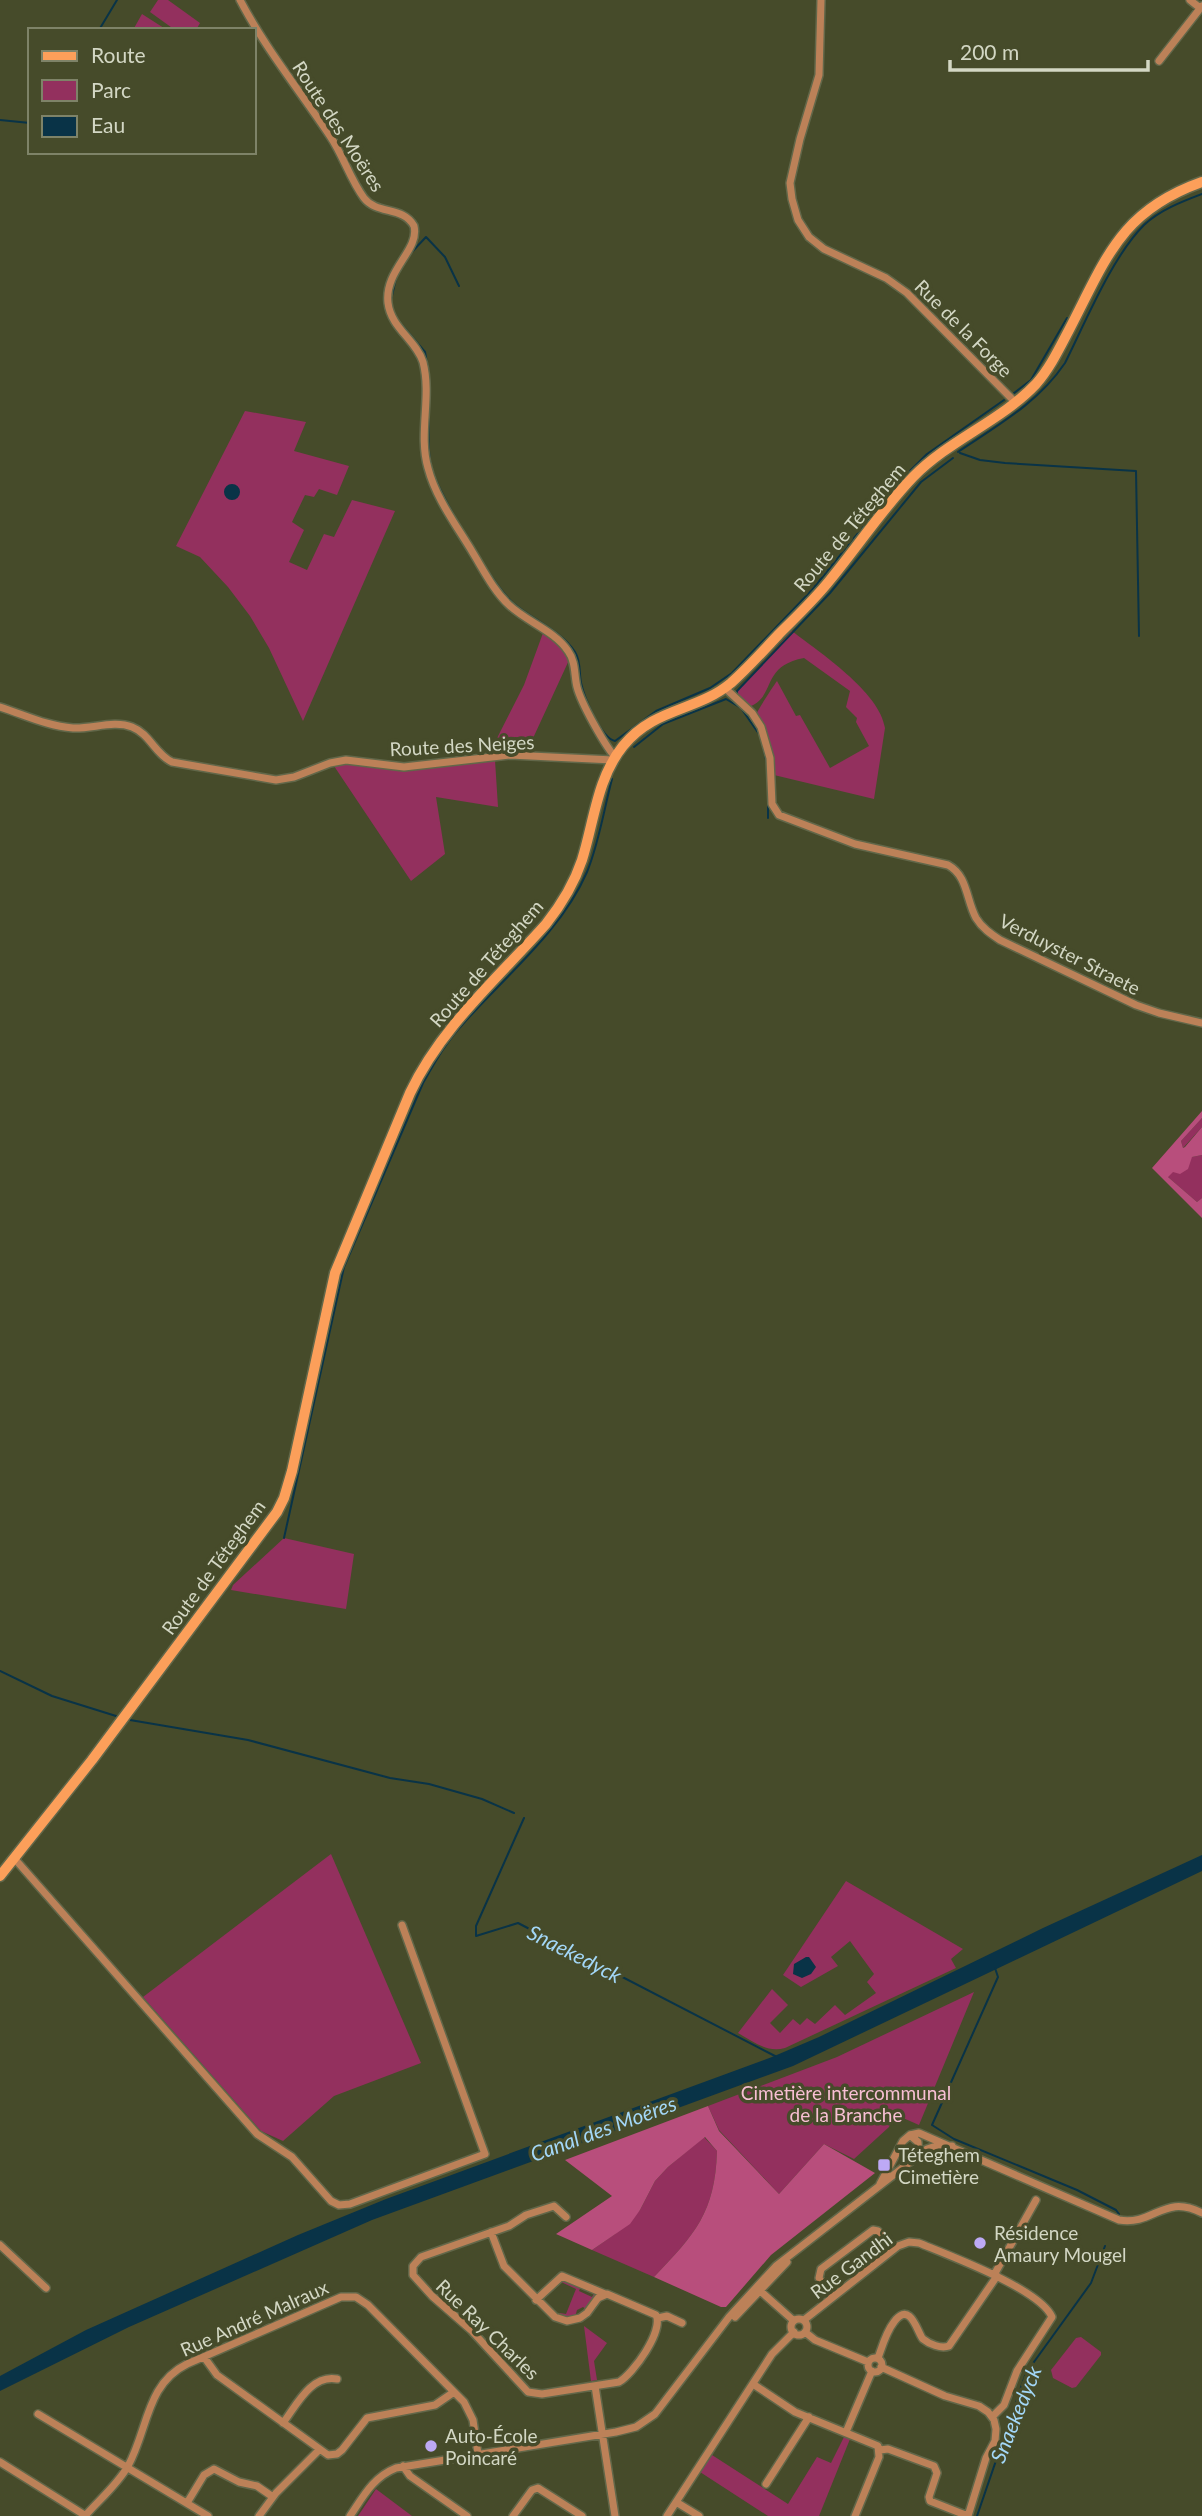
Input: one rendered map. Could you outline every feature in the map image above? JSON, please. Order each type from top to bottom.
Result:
[{"type":"main road","name":"Route de Téteghem","points":[[0,1876],[128,1712],[279,1507],[290,1477],[335,1273],[410,1093],[442,1038],[561,905],[580,864],[600,790],[614,759],[632,736],[650,722],[725,688],[822,590],[918,472],[1035,385],[1053,361],[1108,254],[1122,234],[1154,204],[1176,192],[1202,183]]},
{"type":"street","name":"Route des Moëres","points":[[240,0],[263,40],[337,146],[364,198],[375,207],[404,215],[414,226],[414,242],[393,274],[388,303],[392,317],[417,350],[423,365],[424,449],[430,477],[501,597],[568,650],[574,663],[581,698],[614,759]]},
{"type":"street","name":"Rue de la Forge","points":[[821,0],[818,80],[790,183],[798,220],[806,233],[820,246],[886,278],[907,293],[1014,402]]},
{"type":"street","points":[[1159,61],[1201,7],[1189,0]]},
{"type":"street","name":"Verduyster Straete","points":[[725,688],[754,716],[763,731],[771,763],[772,804],[779,815],[860,846],[948,865],[962,878],[978,921],[996,938],[1136,1005],[1202,1023]]},
{"type":"street","name":"Route des Neiges","points":[[0,707],[57,726],[80,728],[128,725],[143,733],[159,753],[172,762],[272,780],[294,777],[346,760],[404,767],[510,755],[614,759]]},
{"type":"street","points":[[14,1858],[257,2134],[292,2157],[331,2201],[340,2205],[348,2205],[485,2154],[402,1925]]},
{"type":"street","points":[[878,2186],[902,2143],[910,2135],[921,2133],[1119,2220],[1142,2220],[1174,2206],[1186,2206],[1202,2213]]},
{"type":"street","points":[[910,2135],[920,2145],[919,2156]]},
{"type":"street","points":[[350,2516],[376,2480],[390,2470],[602,2435],[632,2428],[652,2417],[721,2329],[784,2259],[919,2156],[934,2146],[953,2146]]},
{"type":"street","points":[[877,2358],[893,2322],[902,2317],[914,2320],[924,2340],[942,2348],[948,2346],[996,2275],[1036,2200]]},
{"type":"street","name":"Rue Ray Charles","points":[[566,2217],[557,2207],[550,2206],[526,2215],[511,2225],[421,2257],[413,2266],[414,2277],[471,2330],[526,2390],[538,2395],[595,2386]]},
{"type":"street","points":[[833,2297],[820,2279],[819,2272],[860,2239],[871,2231],[877,2231],[893,2250]]},
{"type":"street","points":[[491,2232],[502,2264],[555,2317],[570,2321],[586,2314],[598,2298],[605,2294]]},
{"type":"street","name":"Rue Gandhi","points":[[804,2320],[893,2250],[906,2243],[916,2242],[996,2275],[1026,2294],[1052,2317],[1020,2366],[1004,2405],[992,2417]]},
{"type":"street","points":[[0,2245],[46,2288]]},
{"type":"street","points":[[536,2300],[562,2276],[653,2312],[658,2318],[659,2325],[650,2344],[626,2377],[619,2382],[595,2386],[615,2516]]},
{"type":"street","points":[[758,2288],[794,2321],[804,2320],[807,2326],[805,2332]]},
{"type":"street","name":"Rue André Malraux","points":[[85,2516],[127,2467],[153,2399],[162,2383],[174,2371],[334,2299],[353,2297],[368,2305],[466,2404],[471,2414],[478,2454]]},
{"type":"street","points":[[658,2318],[667,2316],[682,2323]]},
{"type":"street","points":[[794,2321],[794,2332]]},
{"type":"street","points":[[794,2332],[805,2332]]},
{"type":"street","points":[[667,2516],[774,2351],[794,2332]]},
{"type":"street","points":[[805,2332],[814,2340],[868,2362]]},
{"type":"street","points":[[204,2357],[216,2374],[328,2455],[337,2454],[368,2417],[435,2405],[453,2392]]},
{"type":"street","points":[[877,2358],[868,2362],[868,2368],[878,2371],[881,2367]]},
{"type":"street","points":[[877,2358],[881,2367]]},
{"type":"street","points":[[880,2450],[890,2449],[935,2467],[936,2474],[929,2500],[968,2516],[986,2458],[996,2439],[996,2427],[992,2417],[979,2406],[945,2396],[881,2367]]},
{"type":"street","points":[[846,2432],[872,2371]]},
{"type":"street","points":[[283,2423],[315,2384],[325,2379],[337,2379]]},
{"type":"street","points":[[753,2384],[792,2410],[877,2445],[880,2450]]},
{"type":"street","points":[[38,2414],[208,2516]]},
{"type":"street","points":[[766,2484],[809,2417]]},
{"type":"street","points":[[259,2516],[272,2497],[319,2450]]},
{"type":"street","points":[[855,2516],[880,2450]]},
{"type":"street","points":[[0,2462],[85,2516]]},
{"type":"street","points":[[403,2466],[410,2476],[461,2514]]},
{"type":"street","points":[[187,2503],[204,2475],[214,2469],[239,2482],[257,2486],[272,2497]]},
{"type":"street","points":[[513,2516],[532,2490],[538,2488],[582,2516]]},
{"type":"street","points":[[676,2502],[699,2516]]},
{"type":"green space","points":[[158,0],[168,0],[200,23],[197,28],[172,28],[150,12]]},
{"type":"green space","points":[[142,14],[164,28],[134,28]]},
{"type":"green space","points":[[245,411],[306,422],[294,451],[349,466],[337,495],[319,489],[314,497],[305,495],[292,522],[304,530],[289,562],[307,570],[324,534],[334,537],[352,500],[395,511],[303,721],[269,648],[250,616],[200,557],[176,546]]},
{"type":"green space","points":[[792,631],[847,674],[881,714],[885,728],[874,799],[774,775],[756,715],[777,681],[830,768],[869,746],[856,722],[857,718],[846,707],[850,691],[804,658],[781,667],[759,701],[751,706],[742,702],[737,691]]},
{"type":"green space","points":[[543,633],[558,644],[570,658],[528,749],[490,752],[524,685]]},
{"type":"green space","points":[[495,760],[498,807],[436,797],[445,854],[411,881],[334,766],[343,763],[407,771]]},
{"type":"green space","points":[[1202,1118],[1202,1127],[1183,1148],[1181,1141]]},
{"type":"green space","points":[[1202,1155],[1202,1198],[1197,1202],[1168,1177],[1168,1174],[1192,1157]]},
{"type":"green space","points":[[284,1538],[354,1554],[346,1609],[231,1590],[233,1585]]},
{"type":"green space","points":[[331,1854],[421,2063],[334,2096],[283,2141],[261,2131],[143,1997]]},
{"type":"green space","points":[[846,1881],[963,1949],[951,1959],[956,1968],[785,2048],[766,2048],[738,2033],[772,1989],[788,2005],[770,2023],[780,2033],[793,2019],[800,2025],[807,2018],[815,2024],[835,2005],[845,2015],[876,1993],[867,1982],[874,1974],[850,1941],[831,1957],[838,1966],[801,1987],[783,1975]]},
{"type":"green space","name":"Cimetière intercommunal de la Branche","points":[[974,1992],[919,2125],[894,2114],[889,2127],[854,2159],[824,2144],[779,2194],[719,2130],[708,2106],[837,2057]]},
{"type":"green space","points":[[704,2137],[717,2151],[712,2191],[707,2207],[691,2235],[654,2277],[592,2250],[615,2234],[640,2210],[655,2181]]},
{"type":"green space","points":[[562,2279],[581,2286],[579,2291],[592,2297],[597,2293],[587,2310],[583,2307],[577,2310],[575,2317],[559,2316],[560,2313],[566,2314],[576,2289],[559,2281]]},
{"type":"green space","points":[[584,2326],[607,2343],[594,2361],[597,2380],[591,2381]]},
{"type":"green space","points":[[1081,2337],[1101,2352],[1101,2355],[1076,2387],[1072,2388],[1053,2378],[1051,2370],[1076,2338]]},
{"type":"green space","points":[[844,2437],[850,2439],[819,2516],[768,2516],[700,2472],[712,2455],[788,2504],[817,2457],[831,2463]]},
{"type":"green space","points":[[376,2489],[412,2516],[358,2516]]},
{"type":"shaded area","points":[[1202,1111],[1202,1118],[1181,1141],[1183,1148],[1202,1127],[1202,1155],[1192,1157],[1188,1169],[1180,1174],[1173,1172],[1168,1177],[1197,1202],[1202,1198],[1202,1218],[1152,1168]]},
{"type":"shaded area","points":[[708,2106],[719,2131],[779,2194],[824,2144],[875,2173],[771,2255],[726,2307],[654,2277],[691,2235],[707,2207],[712,2191],[717,2151],[705,2137],[655,2181],[630,2224],[592,2250],[556,2234],[612,2196],[565,2160]]},
{"type":"water","points":[[232,484],[238,486],[238,498],[232,500],[226,498],[224,492],[226,486]]},
{"type":"water","name":"Canal des Moëres","points":[[1202,1855],[1202,1871],[793,2066],[372,2220],[129,2327],[0,2391],[0,2376],[86,2330],[298,2235],[386,2199],[772,2057]]},
{"type":"water","points":[[809,1957],[816,1967],[811,1974],[802,1978],[793,1974],[794,1964]]},
{"type":"waterway","points":[[100,28],[117,0]]},
{"type":"waterway","points":[[0,120],[28,123]]},
{"type":"waterway","points":[[958,452],[1030,402],[1054,377],[1065,363],[1110,272],[1132,238],[1144,225],[1164,211],[1202,194]]},
{"type":"waterway","points":[[409,255],[426,237],[445,257],[459,286]]},
{"type":"waterway","points":[[391,300],[396,278]]},
{"type":"waterway","points":[[1014,393],[1031,380],[1067,318]]},
{"type":"waterway","points":[[401,324],[425,352],[429,375]]},
{"type":"waterway","points":[[429,413],[431,466],[454,516],[504,593],[513,603],[562,637],[575,652],[589,707],[604,733],[615,741],[656,711],[710,688],[732,673],[812,590],[902,479],[927,454],[1004,400]]},
{"type":"waterway","points":[[960,453],[980,460],[1005,463],[1136,471],[1139,636]]},
{"type":"waterway","points":[[737,696],[737,691],[830,593],[921,482],[953,458]]},
{"type":"waterway","points":[[634,747],[663,724],[726,699],[741,708],[759,734]]},
{"type":"waterway","points":[[763,746],[767,764]]},
{"type":"waterway","points":[[284,1538],[344,1267],[423,1083],[456,1032],[547,934],[576,894],[595,849],[612,779]]},
{"type":"waterway","points":[[768,791],[768,818]]},
{"type":"waterway","name":"Snaekedyck","points":[[0,1671],[52,1696],[116,1716]]},
{"type":"waterway","name":"Snaekedyck","points":[[130,1720],[248,1740],[390,1778],[429,1784],[482,1799],[514,1813]]},
{"type":"waterway","name":"Snaekedyck","points":[[524,1818],[476,1926],[476,1936],[518,1923],[775,2056]]},
{"type":"waterway","name":"Snaekedyck","points":[[995,1968],[998,1977],[932,2125],[954,2139],[1077,2190],[1119,2214]]},
{"type":"waterway","name":"Snaekedyck","points":[[977,2516],[1026,2373],[1091,2283],[1105,2246]]},
{"type":"place","name":"Téteghem Cimetière","points":[[884,2165]]},
{"type":"place","name":"Résidence Amaury Mougel","points":[[980,2243]]},
{"type":"place","name":"Auto-École Poincaré","points":[[431,2446]]}]
